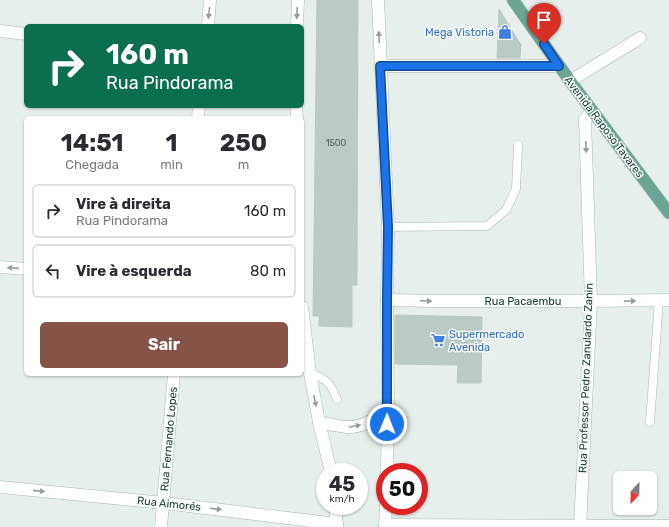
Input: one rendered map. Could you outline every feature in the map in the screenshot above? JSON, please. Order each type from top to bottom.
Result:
[{"type":"main road","name":"Avenida Raposo Tavares","points":[[513,0],[559,66],[669,213]]},
{"type":"street","points":[[208,24],[210,0]]},
{"type":"street","points":[[297,24],[298,0]]},
{"type":"street","points":[[378,0],[388,227],[388,410],[386,463]]},
{"type":"street","points":[[0,31],[24,34]]},
{"type":"street","points":[[570,81],[640,38]]},
{"type":"street","points":[[380,66],[559,66]]},
{"type":"street","name":"Rua Professor Pedro Zanulardo Zanin","points":[[580,526],[591,301],[585,118],[593,112]]},
{"type":"street","points":[[0,267],[24,269]]},
{"type":"street","name":"Rua Pacaembu","points":[[387,300],[664,300]]},
{"type":"street","points":[[304,324],[310,373],[319,422],[329,463]]},
{"type":"street","name":"Rua Fernando Lopes","points":[[161,527],[174,376]]},
{"type":"street","points":[[319,422],[348,427],[357,426],[374,420],[388,410]]},
{"type":"street","name":"Rua Aimorés","points":[[0,487],[164,503],[337,525]]},
{"type":"street","points":[[336,515],[337,525]]},
{"type":"street","points":[[386,515],[385,526],[669,526]]},
{"type":"lane","points":[[388,227],[487,226],[506,210],[516,190],[518,146]]},
{"type":"lane","name":"Rua Pacaembu","points":[[650,422],[664,300]]},
{"type":"lane","points":[[310,373],[317,375],[328,382],[333,388],[337,399]]},
{"type":"building","points":[[317,0],[358,0],[357,285],[352,285],[352,327],[319,326],[319,316],[313,316]]},
{"type":"building","name":"Mega Vistoria","points":[[499,9],[521,45],[520,58],[497,58]]},
{"type":"building","name":"Supermercado Avenida","points":[[395,315],[482,317],[481,383],[457,383],[458,365],[395,364]]},
{"type":"place","name":"Mega Vistoria","points":[[505,32]]},
{"type":"place","name":"Supermercado Avenida","points":[[438,340]]},
{"type":"route","points":[[387,424],[388,227],[380,66],[559,66],[544,44]]}]
